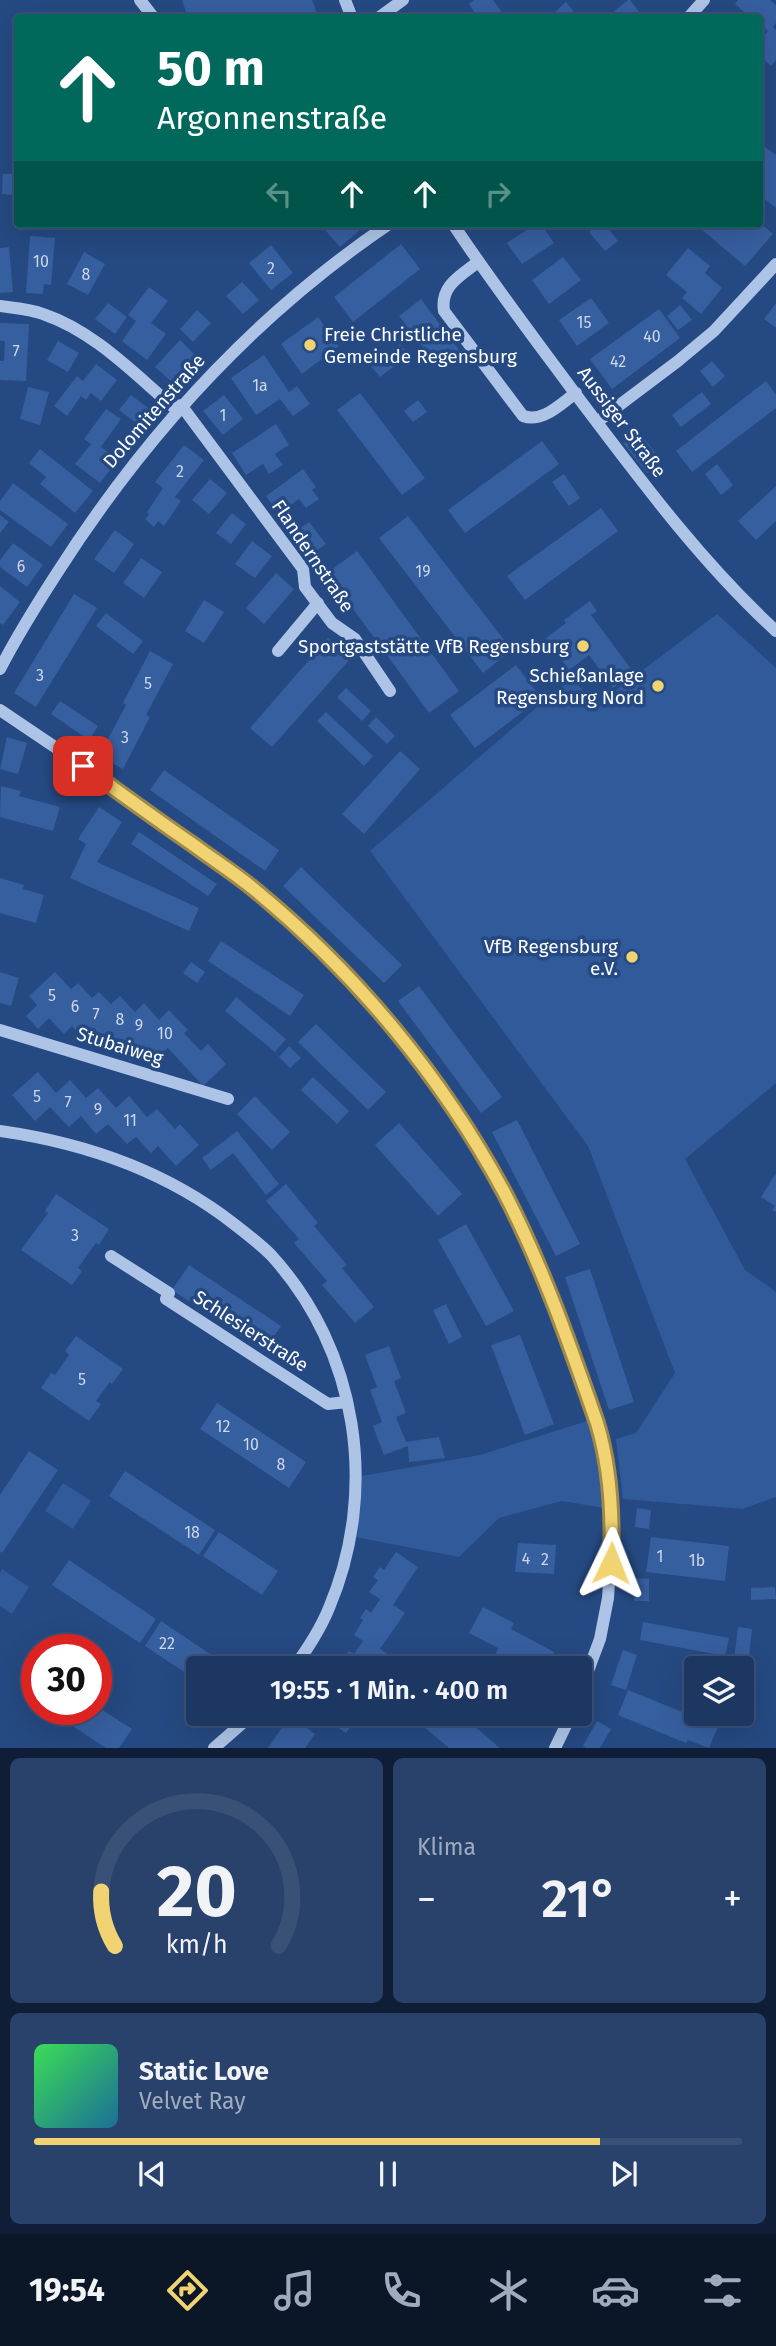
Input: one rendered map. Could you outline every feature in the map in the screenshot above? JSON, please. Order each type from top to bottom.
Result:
[{"type":"street","points":[[140,0],[151,14]]},
{"type":"street","points":[[384,14],[403,0]]},
{"type":"street","points":[[692,14],[704,0]]},
{"type":"street","name":"Dolomitenstraße","points":[[0,669],[87,526],[113,488],[179,407],[218,366],[286,303],[384,228]]},
{"type":"street","name":"Aussiger Straße","points":[[456,228],[478,262],[675,525],[776,631]]},
{"type":"street","points":[[478,262],[451,282],[442,301],[444,311],[523,415],[531,418],[542,417],[576,393]]},
{"type":"street","points":[[597,422],[714,331],[776,264]]},
{"type":"street","name":"Flandernstraße","points":[[0,306],[41,313],[68,324],[92,338],[179,407],[303,569],[306,587],[332,624],[355,639],[390,691]]},
{"type":"street","points":[[278,651],[318,603]]},
{"type":"street","points":[[0,710],[254,889],[371,1000],[432,1077],[466,1128],[504,1192],[555,1308],[604,1447],[613,1519],[608,1598],[600,1639],[592,1661]]},
{"type":"street","name":"Stubaiweg","points":[[0,1030],[228,1099]]},
{"type":"street","name":"Schlesierstraße","points":[[0,1131],[30,1135],[98,1153],[161,1177],[221,1214],[270,1254],[300,1293],[328,1344],[347,1402],[354,1434],[357,1469],[354,1515],[329,1609],[302,1656]]},
{"type":"street","name":"Schlesierstraße","points":[[111,1256],[169,1293],[166,1299],[328,1404],[347,1402]]},
{"type":"street","points":[[214,1748],[239,1726]]},
{"type":"street","points":[[555,1748],[566,1726]]},
{"type":"shaded area","name":"VfB Regensburg e.V.","points":[[717,614],[776,668],[776,1083],[685,1159],[745,1270],[776,1292],[776,1497],[743,1509],[623,1499],[616,1439],[636,1433],[675,1373],[588,1146],[370,851],[572,677],[595,706]]},
{"type":"shaded area","points":[[590,1420],[604,1508],[562,1501],[499,1518],[459,1557],[355,1537],[356,1477],[480,1455]]},
{"type":"shaded area","points":[[63,1483],[91,1501],[73,1529],[45,1511]]},
{"type":"shaded area","points":[[2,1569],[29,1587],[12,1614],[0,1606]]},
{"type":"building","points":[[182,0],[312,0],[317,14],[187,14]]},
{"type":"building","points":[[474,0],[493,0],[503,14],[475,14],[469,4]]},
{"type":"building","points":[[630,0],[641,14],[613,14]]},
{"type":"building","points":[[738,0],[770,0],[776,5],[776,23],[773,27],[776,30],[776,60],[771,66],[763,59],[763,38],[768,31],[763,27],[763,14],[746,14],[735,4]]},
{"type":"building","points":[[566,2],[575,13],[574,14],[553,14]]},
{"type":"building","points":[[765,147],[776,155],[776,208],[763,197]]},
{"type":"building","points":[[3,174],[14,174],[14,195],[2,194]]},
{"type":"building","points":[[763,226],[773,234],[745,266],[700,228],[763,228]]},
{"type":"building","points":[[323,228],[362,228],[340,247]]},
{"type":"building","points":[[530,228],[544,228],[554,243],[522,264],[507,243]]},
{"type":"building","points":[[594,228],[608,228],[618,241],[605,251],[589,232]]},
{"type":"building","points":[[30,236],[55,238],[51,285],[44,284],[43,294],[26,293]]},
{"type":"building","points":[[401,244],[420,269],[353,322],[334,297]]},
{"type":"building","points":[[271,245],[293,273],[271,290],[249,263]]},
{"type":"building","points":[[9,247],[13,292],[0,293],[0,248]]},
{"type":"building","points":[[688,248],[710,266],[705,273],[722,288],[701,314],[682,298],[687,292],[666,275]]},
{"type":"building","points":[[84,252],[105,264],[88,295],[67,284]]},
{"type":"building","points":[[563,257],[581,280],[549,304],[532,280]]},
{"type":"building","points":[[242,282],[259,300],[243,314],[226,296]]},
{"type":"building","points":[[149,287],[168,301],[151,323],[166,334],[147,360],[122,341],[136,321],[128,315]]},
{"type":"building","points":[[591,298],[609,323],[577,346],[559,320]]},
{"type":"building","points":[[421,299],[462,354],[440,370],[399,316]]},
{"type":"building","points":[[108,303],[127,317],[115,334],[95,319]]},
{"type":"building","points":[[776,303],[776,328],[764,319]]},
{"type":"building","points":[[680,305],[692,320],[678,330],[667,316]]},
{"type":"building","points":[[659,309],[680,338],[612,389],[590,359]]},
{"type":"building","points":[[197,310],[211,323],[193,342],[180,329]]},
{"type":"building","name":"Freie Christliche Gemeinde Regensburg","points":[[318,317],[339,346],[302,374],[281,344]]},
{"type":"building","points":[[0,323],[29,324],[26,381],[0,380],[0,361],[4,361],[5,341],[0,341]]},
{"type":"building","points":[[180,340],[198,358],[174,384],[155,367]]},
{"type":"building","points":[[58,341],[79,353],[68,372],[47,360]]},
{"type":"building","points":[[400,344],[409,355],[380,377],[371,366]]},
{"type":"building","points":[[264,355],[289,392],[297,386],[310,404],[293,416],[280,399],[256,415],[231,378]]},
{"type":"building","points":[[712,361],[725,376],[713,387],[700,371]]},
{"type":"building","points":[[96,364],[117,380],[101,401],[91,393],[86,400],[81,396],[67,416],[54,406],[77,376],[83,381]]},
{"type":"building","points":[[766,381],[776,395],[776,408],[692,472],[676,451]]},
{"type":"building","points":[[28,387],[49,392],[40,425],[20,419]]},
{"type":"building","points":[[702,392],[711,404],[681,427],[672,415]]},
{"type":"building","points":[[360,393],[425,478],[402,495],[337,410]]},
{"type":"building","points":[[131,395],[152,411],[140,426],[119,410]]},
{"type":"building","points":[[224,395],[243,419],[223,435],[203,411]]},
{"type":"building","points":[[418,400],[427,412],[413,422],[404,411]]},
{"type":"building","points":[[106,409],[121,419],[101,447],[118,460],[100,483],[75,464],[91,444],[84,439]]},
{"type":"building","points":[[276,424],[289,445],[275,454],[283,465],[269,474],[263,464],[246,475],[232,453]]},
{"type":"building","points":[[638,431],[662,461],[647,473],[623,443]]},
{"type":"building","points":[[542,441],[559,464],[465,533],[448,510]]},
{"type":"building","points":[[184,445],[204,460],[175,497],[181,501],[164,526],[158,521],[154,527],[145,519],[163,488],[155,482]]},
{"type":"building","points":[[40,449],[93,491],[75,513],[40,484],[46,477],[29,463]]},
{"type":"building","points":[[717,464],[733,485],[721,495],[705,474]]},
{"type":"building","points":[[303,469],[316,487],[312,490],[319,499],[306,508],[299,499],[279,514],[266,496]]},
{"type":"building","points":[[564,474],[580,498],[569,506],[552,482]]},
{"type":"building","points":[[210,479],[227,493],[209,514],[192,500]]},
{"type":"building","points":[[13,483],[68,524],[51,547],[0,510],[0,501]]},
{"type":"building","points":[[776,486],[776,521],[756,540],[738,521]]},
{"type":"building","points":[[601,508],[618,531],[525,600],[507,576]]},
{"type":"building","points":[[232,513],[246,524],[231,544],[216,533]]},
{"type":"building","points":[[0,515],[9,522],[0,533]]},
{"type":"building","points":[[408,516],[512,650],[483,673],[379,538]]},
{"type":"building","points":[[309,522],[326,544],[309,556],[292,534]]},
{"type":"building","points":[[115,530],[134,544],[114,573],[94,559]]},
{"type":"building","points":[[252,541],[272,556],[255,578],[235,564]]},
{"type":"building","points":[[13,543],[43,565],[27,587],[0,567],[0,560]]},
{"type":"building","points":[[357,551],[459,691],[429,713],[327,573]]},
{"type":"building","points":[[141,558],[162,572],[144,598],[123,583]]},
{"type":"building","points":[[276,573],[294,589],[264,624],[246,608]]},
{"type":"building","points":[[0,586],[20,602],[3,625],[0,623]]},
{"type":"building","points":[[74,594],[97,608],[36,707],[14,693]]},
{"type":"building","points":[[204,600],[224,612],[204,643],[185,631]]},
{"type":"building","name":"Sportgaststätte VfB Regensburg","points":[[590,601],[597,611],[591,615],[634,673],[613,688],[589,655],[569,670],[546,638],[566,623],[564,620]]},
{"type":"building","points":[[106,613],[143,641],[133,654],[96,626]]},
{"type":"building","points":[[328,638],[351,658],[272,747],[250,728]]},
{"type":"building","points":[[150,651],[173,664],[146,715],[150,717],[123,769],[99,756]]},
{"type":"building","points":[[516,665],[541,698],[475,748],[450,715]]},
{"type":"building","points":[[346,688],[371,711],[362,721],[337,697]]},
{"type":"building","points":[[60,701],[98,726],[89,740],[51,714]]},
{"type":"building","points":[[326,712],[373,756],[364,766],[317,721]]},
{"type":"building","points":[[376,717],[395,736],[387,744],[368,726]]},
{"type":"building","points":[[7,737],[27,743],[18,774],[0,769]]},
{"type":"building","points":[[400,751],[420,769],[364,834],[342,814]]},
{"type":"building","points":[[164,770],[279,850],[265,871],[150,790]]},
{"type":"building","points":[[1,786],[21,791],[19,796],[60,807],[53,831],[0,817]]},
{"type":"building","points":[[99,807],[122,822],[97,862],[199,908],[189,931],[70,878],[86,844],[78,839]]},
{"type":"building","points":[[139,832],[217,884],[208,896],[131,844]]},
{"type":"building","points":[[301,867],[402,965],[384,983],[283,886]]},
{"type":"building","points":[[0,878],[24,885],[23,889],[44,895],[36,923],[0,913]]},
{"type":"building","points":[[221,941],[304,995],[290,1016],[208,961]]},
{"type":"building","points":[[191,962],[205,972],[197,983],[183,973]]},
{"type":"building","points":[[0,972],[19,978],[11,1006],[0,1003]]},
{"type":"building","points":[[55,972],[71,989],[78,983],[92,998],[99,992],[111,1004],[120,996],[135,1012],[144,1003],[159,1020],[169,1010],[188,1030],[184,1033],[201,1051],[208,1044],[226,1064],[203,1086],[168,1048],[152,1063],[141,1051],[130,1061],[114,1043],[106,1050],[91,1033],[84,1040],[72,1026],[64,1034],[49,1018],[38,1029],[26,1016],[37,1005],[29,996]]},
{"type":"building","points":[[419,986],[502,1097],[481,1113],[398,1001]]},
{"type":"building","points":[[236,997],[286,1039],[275,1052],[225,1011]]},
{"type":"building","points":[[316,1024],[386,1092],[368,1110],[298,1042]]},
{"type":"building","points":[[289,1046],[301,1058],[290,1068],[279,1057]]},
{"type":"building","points":[[38,1072],[56,1093],[70,1080],[86,1098],[98,1088],[116,1108],[129,1096],[147,1117],[157,1109],[175,1129],[180,1124],[199,1145],[176,1166],[158,1146],[151,1153],[136,1137],[127,1144],[108,1124],[96,1134],[81,1116],[69,1127],[50,1107],[35,1121],[12,1095]]},
{"type":"building","points":[[313,1077],[349,1111],[337,1124],[301,1090]]},
{"type":"building","points":[[255,1096],[290,1132],[272,1150],[237,1114]]},
{"type":"building","points":[[517,1120],[580,1244],[556,1256],[492,1132]]},
{"type":"building","points":[[399,1123],[462,1194],[438,1216],[375,1145]]},
{"type":"building","points":[[237,1131],[279,1184],[266,1195],[233,1153],[211,1170],[202,1158]]},
{"type":"building","points":[[776,1173],[776,1212],[772,1210],[775,1206],[761,1197]]},
{"type":"building","points":[[286,1184],[318,1223],[314,1226],[347,1265],[342,1268],[374,1307],[355,1323],[322,1285],[327,1281],[294,1243],[299,1239],[266,1201]]},
{"type":"building","points":[[56,1194],[109,1229],[99,1245],[96,1243],[78,1268],[82,1271],[72,1285],[21,1250],[48,1213],[45,1211]]},
{"type":"building","points":[[466,1224],[514,1311],[486,1326],[438,1240]]},
{"type":"building","points":[[189,1265],[281,1326],[264,1351],[172,1290]]},
{"type":"building","points":[[590,1269],[634,1402],[609,1410],[565,1277]]},
{"type":"building","points":[[446,1304],[462,1337],[449,1344],[433,1310]]},
{"type":"building","points":[[520,1335],[554,1424],[525,1435],[491,1345]]},
{"type":"building","points":[[76,1336],[123,1369],[96,1401],[101,1404],[89,1421],[41,1388],[51,1373],[55,1375],[69,1355],[65,1351]]},
{"type":"building","points":[[389,1346],[401,1378],[394,1381],[406,1413],[396,1417],[406,1442],[439,1437],[445,1458],[409,1462],[408,1446],[384,1455],[373,1426],[382,1422],[370,1390],[377,1387],[365,1355]]},
{"type":"building","points":[[217,1403],[306,1462],[289,1488],[200,1429]]},
{"type":"building","points":[[29,1451],[58,1470],[2,1553],[0,1495]]},
{"type":"building","points":[[125,1471],[215,1530],[199,1555],[109,1496]]},
{"type":"building","points":[[637,1508],[651,1510],[649,1529],[635,1527]]},
{"type":"building","points":[[219,1532],[278,1571],[262,1595],[203,1556]]},
{"type":"building","points":[[651,1537],[729,1546],[725,1581],[646,1572]]},
{"type":"building","points":[[518,1543],[556,1545],[554,1574],[515,1572]]},
{"type":"building","points":[[396,1552],[418,1567],[393,1605],[405,1613],[380,1649],[389,1655],[345,1656],[349,1651],[354,1654],[363,1641],[354,1635],[366,1609],[371,1613],[380,1599],[369,1592],[378,1580],[373,1577],[380,1567],[384,1570]]},
{"type":"building","points":[[69,1560],[156,1619],[140,1643],[52,1585]]},
{"type":"building","points":[[634,1578],[649,1579],[649,1601],[634,1601]]},
{"type":"building","points":[[775,1587],[776,1599],[751,1600],[751,1588]]},
{"type":"building","points":[[483,1607],[514,1623],[511,1629],[554,1652],[552,1656],[495,1656],[498,1648],[469,1633]]},
{"type":"building","points":[[161,1621],[213,1656],[186,1656],[186,1673],[145,1646]]},
{"type":"building","points":[[643,1622],[729,1638],[725,1656],[640,1640]]},
{"type":"building","points":[[738,1627],[752,1629],[749,1656],[734,1656]]},
{"type":"building","points":[[623,1650],[637,1655],[626,1690],[611,1685]]},
{"type":"building","points":[[628,1690],[684,1713],[684,1726],[718,1726],[709,1748],[688,1740],[686,1743],[618,1715]]},
{"type":"building","points":[[112,1716],[132,1729],[119,1748],[106,1748],[71,1725],[112,1725]]},
{"type":"building","points":[[597,1721],[611,1729],[600,1748],[586,1748],[583,1746]]},
{"type":"building","points":[[283,1726],[304,1726],[315,1734],[305,1748],[268,1748]]},
{"type":"building","points":[[336,1726],[351,1726],[346,1733]]},
{"type":"building","points":[[423,1726],[474,1726],[500,1748],[449,1748]]},
{"type":"place","name":"Freie Christliche Gemeinde Regensburg","points":[[310,345]]},
{"type":"place","name":"Sportgaststätte VfB Regensburg","points":[[583,646]]},
{"type":"place","name":"Schießanlage Regensburg Nord","points":[[658,686]]},
{"type":"place","name":"VfB Regensburg e.V.","points":[[632,957]]},
{"type":"route","points":[[83,766],[254,889],[292,923],[371,1000],[432,1077],[466,1128],[504,1192],[540,1271],[597,1423],[604,1447],[613,1519],[611,1563]]}]
